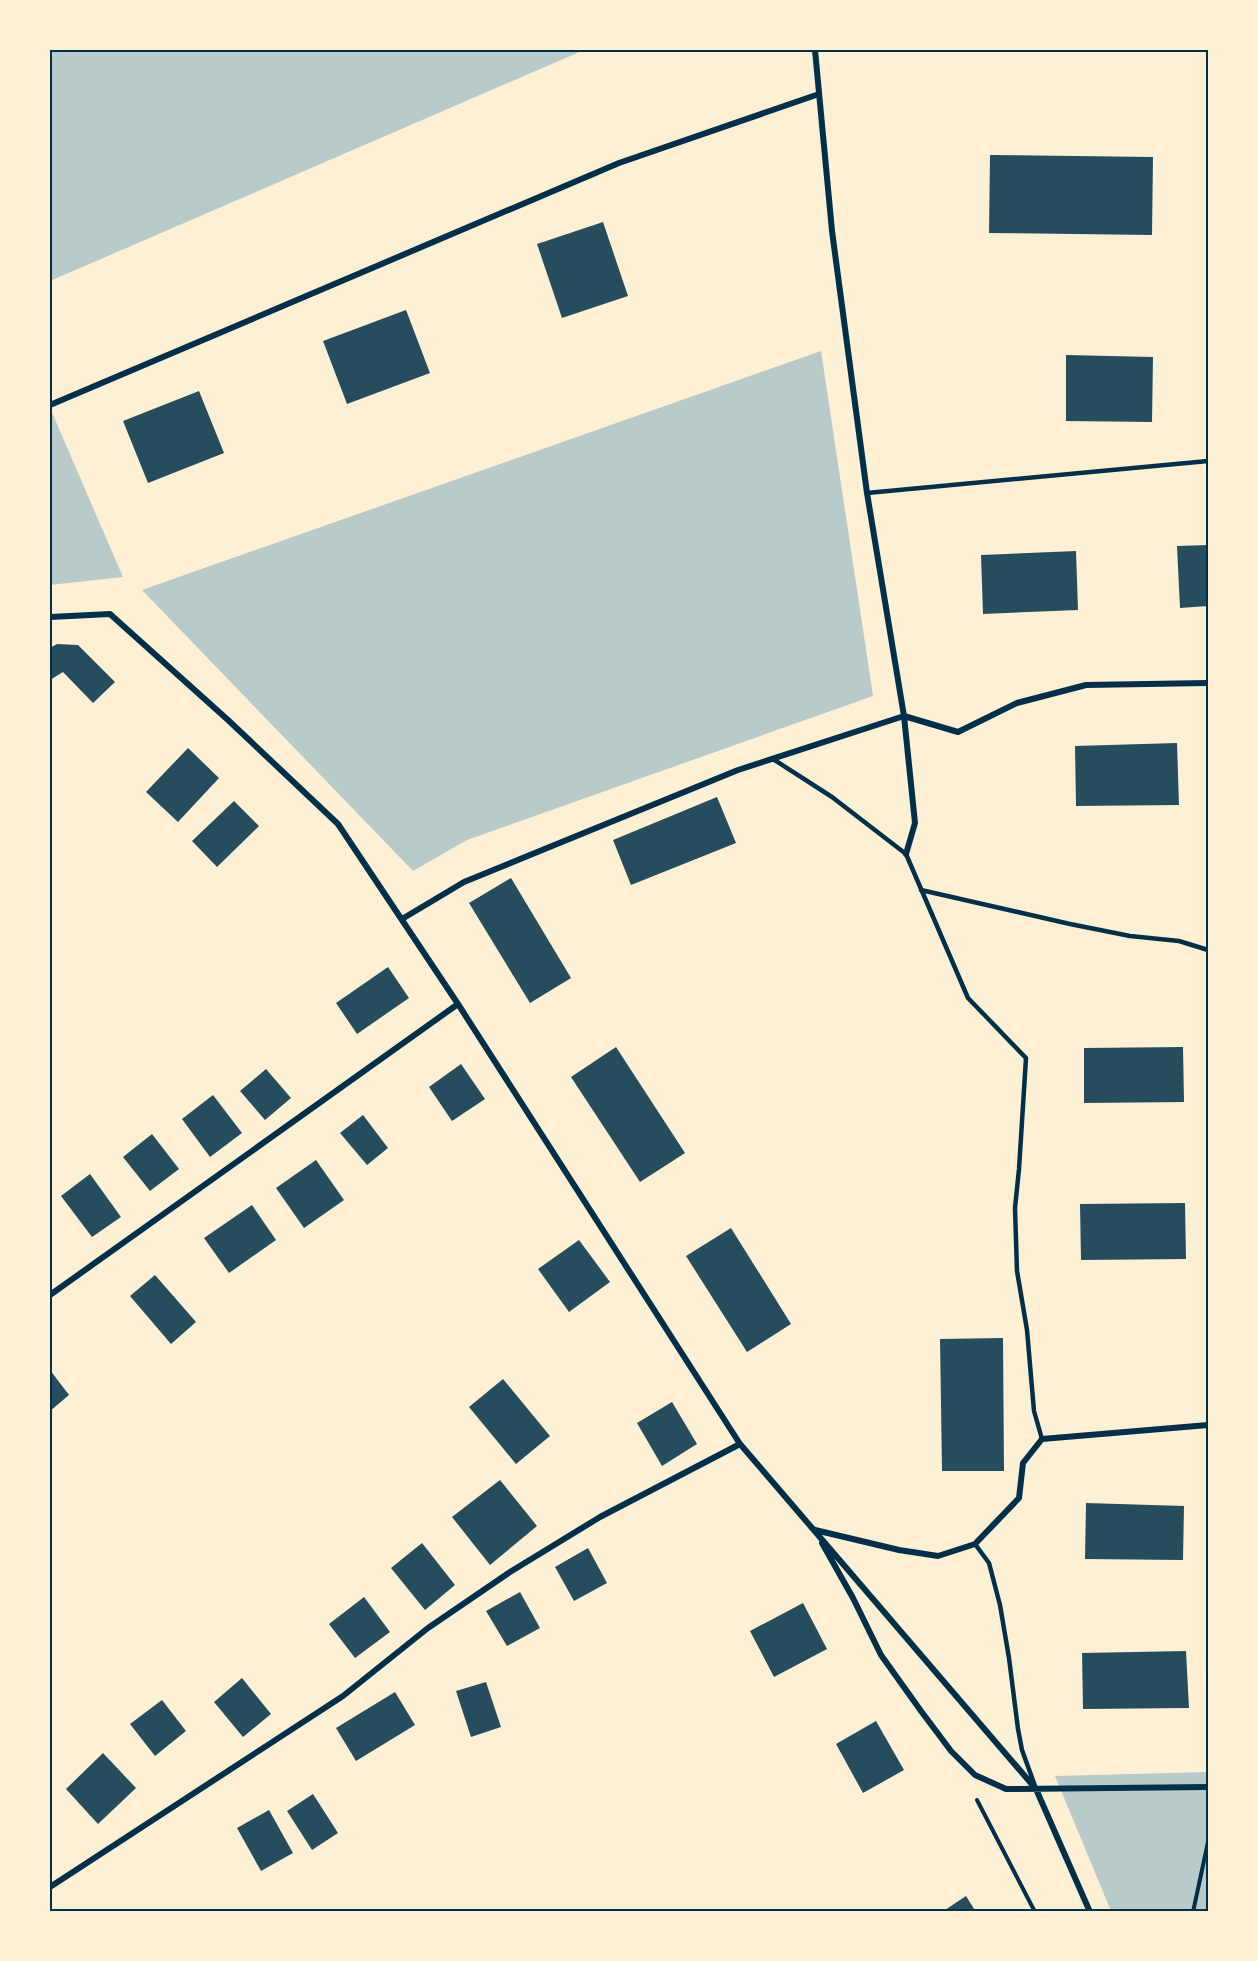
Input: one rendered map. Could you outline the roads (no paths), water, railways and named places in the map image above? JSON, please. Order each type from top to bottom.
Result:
[{"type":"street","points":[[815,50],[832,231],[867,492],[904,716],[915,823],[906,854]]},
{"type":"street","points":[[50,405],[619,163],[819,94]]},
{"type":"street","points":[[50,617],[110,614],[228,720],[338,824],[458,1004],[740,1444],[1036,1789],[1090,1911]]},
{"type":"street","points":[[402,919],[464,882],[727,775],[904,716],[958,732],[1017,703],[1086,685],[1209,684]]},
{"type":"street","points":[[50,1295],[458,1004]]},
{"type":"street","points":[[814,1530],[899,1550],[938,1556],[975,1544],[1019,1498],[1023,1463],[1042,1439],[1209,1425]]},
{"type":"street","points":[[50,1887],[343,1696],[428,1628],[510,1572],[600,1517],[740,1444]]},
{"type":"street","points":[[814,1530],[853,1598],[881,1655],[951,1751],[975,1775],[1006,1789],[1209,1787]]},
{"type":"lane","points":[[867,492],[1209,460]]},
{"type":"lane","points":[[773,759],[832,797],[906,854],[968,998],[1026,1058],[1015,1229],[1017,1271],[1027,1330],[1034,1411],[1042,1439]]},
{"type":"lane","points":[[921,890],[1070,924],[1130,936],[1179,941],[1209,950]]},
{"type":"lane","points":[[975,1544],[989,1563],[1000,1605],[1022,1750],[1036,1789]]}]
